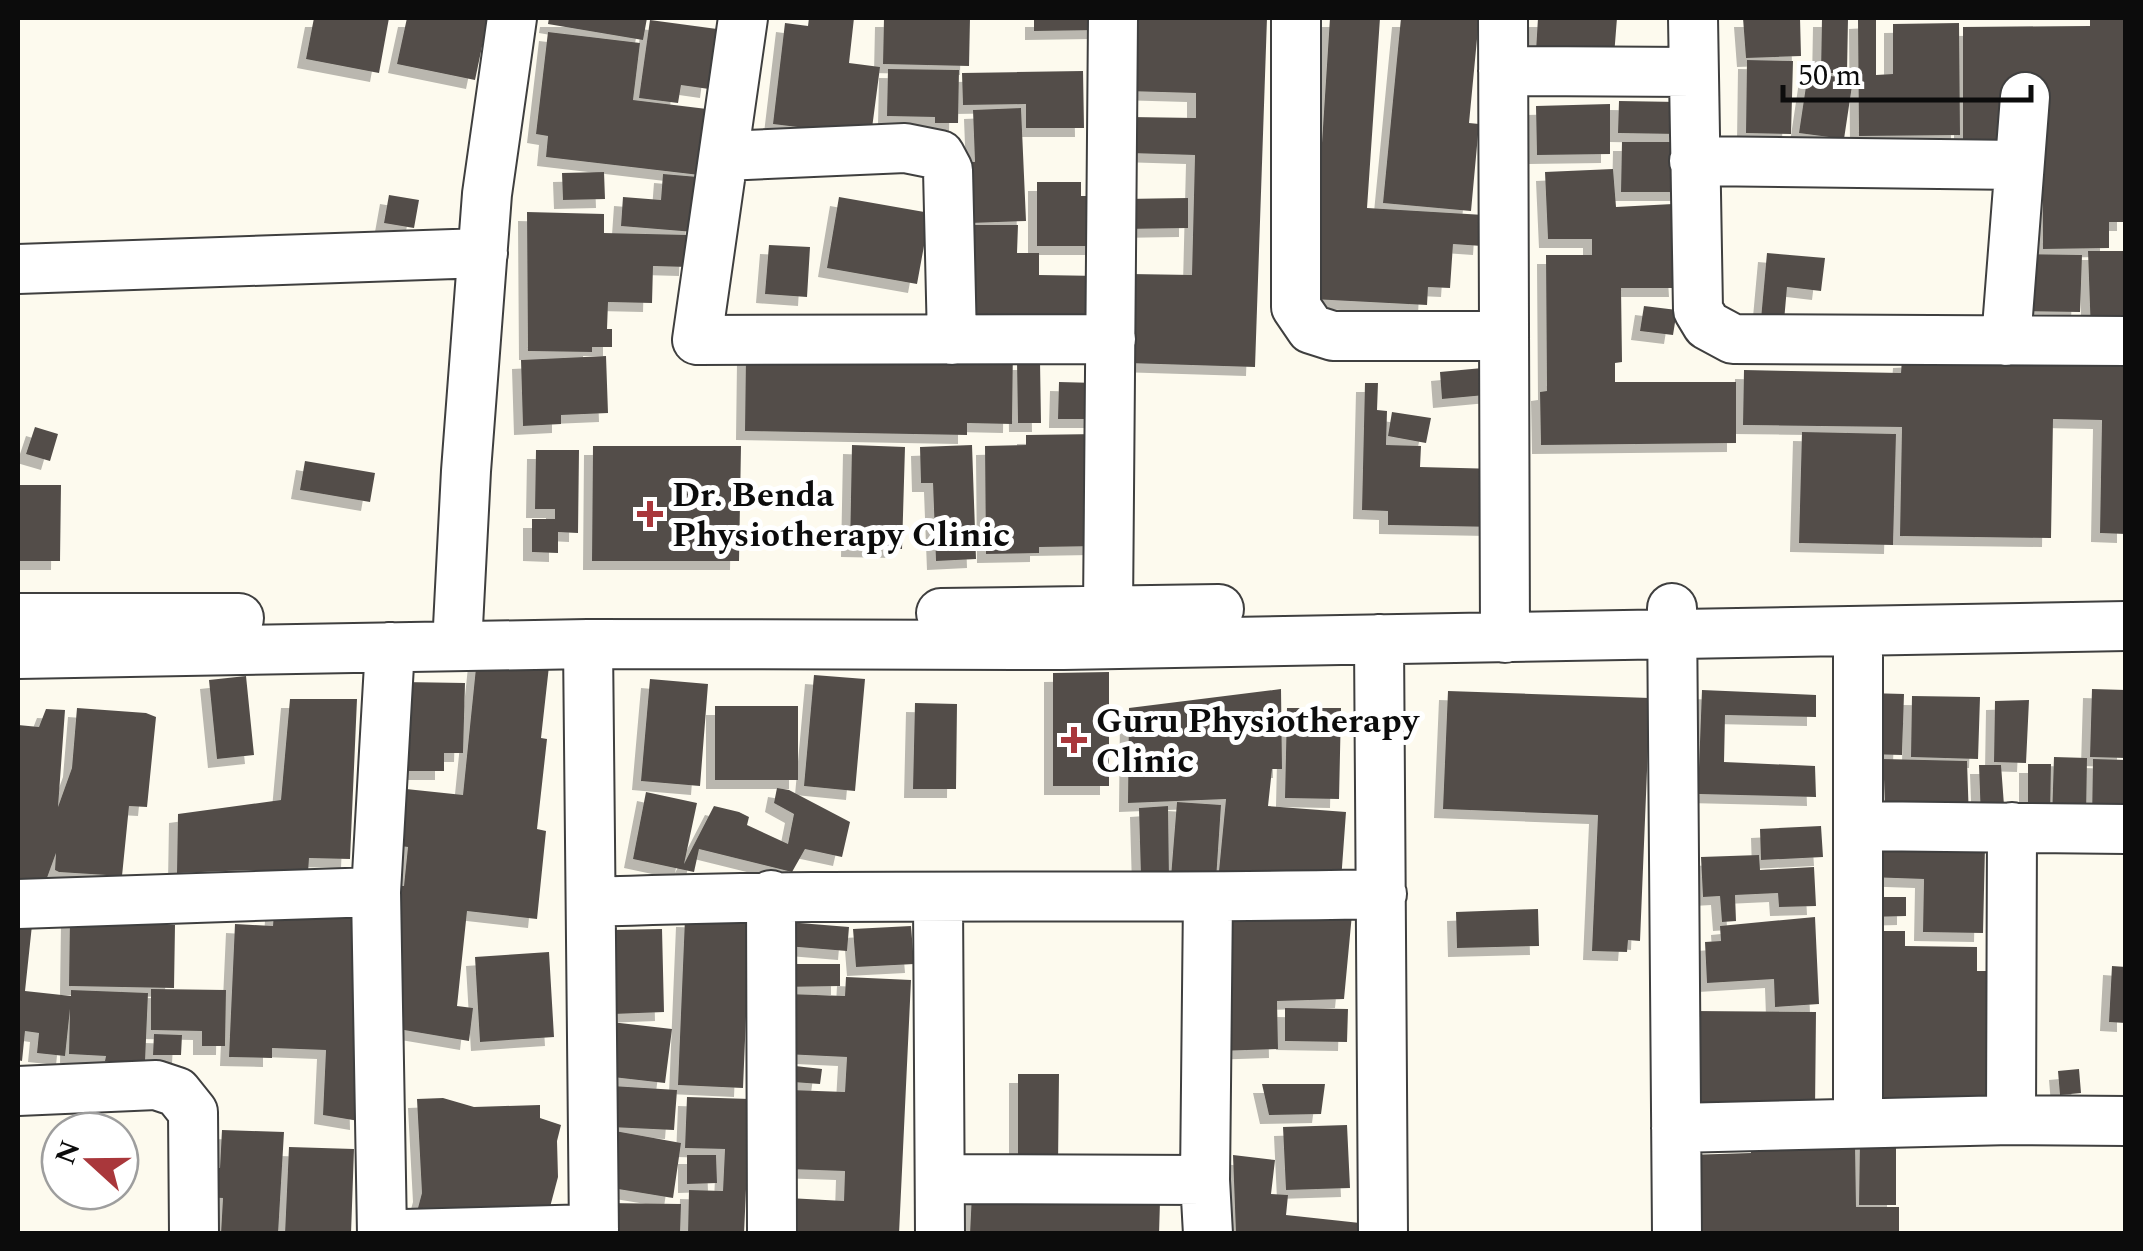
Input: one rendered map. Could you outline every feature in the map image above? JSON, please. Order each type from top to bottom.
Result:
[{"type":"street","points":[[457,631],[487,194],[512,18]]},
{"type":"street","points":[[743,18],[724,156],[678,340],[1110,339]]},
{"type":"street","points":[[1108,611],[1113,18]]},
{"type":"street","points":[[1296,18],[1296,307],[1311,328],[1333,336],[1502,336]]},
{"type":"street","points":[[1503,18],[1504,623]]},
{"type":"street","points":[[1692,18],[1698,310],[1708,325],[1733,339],[2126,340]]},
{"type":"street","points":[[1502,71],[1692,72]]},
{"type":"street","points":[[2006,341],[2026,97]]},
{"type":"street","points":[[724,156],[905,148],[940,155],[948,170],[952,340]]},
{"type":"street","points":[[1694,161],[2019,166]]},
{"type":"street","points":[[18,269],[483,253]]},
{"type":"street","points":[[18,618],[457,631],[1108,611],[1504,623],[1672,621],[2126,601]]},
{"type":"street","points":[[1672,621],[1858,631],[2126,626]]},
{"type":"street","points":[[1672,621],[1677,1234]]},
{"type":"street","points":[[18,654],[390,647],[457,631],[588,644],[1064,645],[1379,639],[1504,623]]},
{"type":"street","points":[[1858,631],[1858,1124]]},
{"type":"street","points":[[1379,639],[1383,1234]]},
{"type":"street","points":[[404,1234],[594,1231],[588,644]]},
{"type":"street","points":[[382,1234],[376,892],[390,647]]},
{"type":"street","points":[[1858,826],[2126,829]]},
{"type":"street","points":[[2011,1120],[2012,827]]},
{"type":"street","points":[[18,904],[376,892]]},
{"type":"street","points":[[591,902],[771,895],[938,899],[1382,894]]},
{"type":"street","points":[[771,895],[772,1234]]},
{"type":"street","points":[[1208,898],[1208,1234]]},
{"type":"street","points":[[938,899],[940,1234]]},
{"type":"street","points":[[18,1091],[156,1084],[177,1092],[192,1112],[194,1234]]},
{"type":"street","points":[[1676,1128],[2011,1120],[2126,1122]]},
{"type":"street","points":[[940,1180],[1205,1180]]},
{"type":"building","points":[[314,18],[389,18],[379,73],[306,59]]},
{"type":"building","points":[[407,18],[488,18],[475,80],[397,64]]},
{"type":"building","points":[[549,18],[647,18],[643,40],[548,24]]},
{"type":"building","points":[[809,18],[854,18],[849,63],[880,67],[871,136],[773,124],[785,23],[808,26]]},
{"type":"building","points":[[884,18],[970,18],[969,66],[883,64]]},
{"type":"building","points":[[1034,18],[1100,18],[1100,30],[1034,31]]},
{"type":"building","points":[[1129,18],[1267,18],[1255,367],[1127,363],[1130,274],[1192,275],[1195,155],[1129,153],[1130,117],[1196,118],[1196,93],[1126,91]]},
{"type":"building","points":[[1330,18],[1380,18],[1367,208],[1484,215],[1482,246],[1453,244],[1450,288],[1428,287],[1427,305],[1312,299]]},
{"type":"building","points":[[1401,18],[1479,18],[1469,123],[1479,124],[1471,211],[1383,203]]},
{"type":"building","points":[[1538,18],[1617,18],[1614,56],[1536,51]]},
{"type":"building","points":[[1743,18],[1800,18],[1801,56],[1746,58]]},
{"type":"building","points":[[1822,18],[1848,18],[1847,73],[1821,73]]},
{"type":"building","points":[[2090,18],[2126,18],[2126,222],[2109,222],[2109,248],[2043,249],[2042,83],[2011,147],[1963,148],[1963,27],[2090,26]]},
{"type":"building","points":[[1876,19],[1876,75],[1893,74],[1893,24],[1959,23],[1960,135],[1859,136],[1858,20]]},
{"type":"building","points":[[650,20],[717,29],[709,89],[681,85],[678,103],[639,98]]},
{"type":"building","points":[[548,32],[640,43],[633,100],[715,110],[708,176],[546,157],[548,136],[536,134]]},
{"type":"building","points":[[1747,60],[1793,61],[1791,134],[1746,133]]},
{"type":"building","points":[[888,69],[959,70],[958,123],[935,123],[935,117],[887,116]]},
{"type":"building","points":[[1083,71],[1084,128],[1026,128],[1026,104],[963,105],[962,73]]},
{"type":"building","points":[[1808,73],[1853,79],[1844,139],[1799,133]]},
{"type":"building","points":[[1619,101],[1679,102],[1678,134],[1618,133]]},
{"type":"building","points":[[1610,104],[1610,154],[1537,155],[1536,106]]},
{"type":"building","points":[[1021,108],[1026,221],[970,223],[968,162],[975,162],[973,110]]},
{"type":"building","points":[[1622,142],[1682,142],[1682,192],[1621,192]]},
{"type":"building","points":[[1613,169],[1616,207],[1673,204],[1678,288],[1621,288],[1622,362],[1615,363],[1615,382],[1736,382],[1736,443],[1541,445],[1540,392],[1547,391],[1546,255],[1592,255],[1592,239],[1548,239],[1545,172]]},
{"type":"building","points":[[604,172],[605,199],[563,200],[562,173]]},
{"type":"building","points":[[663,174],[698,177],[694,232],[621,226],[623,197],[661,200]]},
{"type":"building","points":[[1037,182],[1081,182],[1081,196],[1102,196],[1102,246],[1037,246]]},
{"type":"building","points":[[389,195],[419,200],[414,228],[384,223]]},
{"type":"building","points":[[839,197],[930,213],[917,284],[827,268]]},
{"type":"building","points":[[1188,198],[1188,228],[1124,229],[1124,199]]},
{"type":"building","points":[[527,212],[604,214],[604,233],[689,235],[688,267],[653,266],[652,303],[608,302],[607,329],[612,329],[612,347],[592,347],[592,352],[528,351]]},
{"type":"building","points":[[970,225],[1018,225],[1017,253],[1039,253],[1039,275],[1101,276],[1101,317],[968,315]]},
{"type":"building","points":[[769,245],[810,247],[807,297],[765,294]]},
{"type":"building","points":[[2088,251],[2126,251],[2126,333],[2091,334]]},
{"type":"building","points":[[1767,253],[1825,258],[1821,291],[1787,287],[1784,321],[1761,319]]},
{"type":"building","points":[[2020,254],[2082,255],[2080,312],[2019,311]]},
{"type":"building","points":[[1644,306],[1677,310],[1673,335],[1640,331]]},
{"type":"building","points":[[1013,345],[1012,424],[967,423],[967,435],[745,431],[746,353]]},
{"type":"building","points":[[2126,348],[2126,534],[2100,533],[2102,420],[2053,419],[2051,538],[1900,536],[1902,427],[1743,425],[1744,370],[1901,373],[1902,359]]},
{"type":"building","points":[[606,356],[608,413],[561,415],[561,424],[523,426],[521,360]]},
{"type":"building","points":[[1017,361],[1040,361],[1041,423],[1018,423]]},
{"type":"building","points":[[1493,367],[1496,394],[1442,399],[1440,372]]},
{"type":"building","points":[[1059,382],[1097,383],[1097,419],[1058,419]]},
{"type":"building","points":[[1365,383],[1378,383],[1377,410],[1387,411],[1386,445],[1421,446],[1420,467],[1499,469],[1497,527],[1388,525],[1388,511],[1362,510]]},
{"type":"building","points":[[1392,412],[1431,418],[1426,443],[1388,436]]},
{"type":"building","points":[[35,427],[58,434],[50,461],[26,454]]},
{"type":"building","points":[[1802,432],[1896,434],[1893,545],[1799,543]]},
{"type":"building","points":[[1099,434],[1100,546],[1039,547],[1039,553],[986,554],[985,446],[1026,445],[1026,435]]},
{"type":"building","points":[[852,445],[905,447],[902,549],[850,548]]},
{"type":"building","points":[[972,445],[976,559],[936,561],[933,483],[921,483],[920,447]]},
{"type":"building","points":[[593,446],[741,446],[739,561],[592,561]]},
{"type":"building","points":[[536,450],[579,450],[578,533],[558,532],[558,553],[532,552],[532,519],[555,519],[555,509],[535,509]]},
{"type":"building","points":[[305,461],[375,473],[370,502],[300,490]]},
{"type":"building","points":[[18,485],[61,485],[60,561],[18,561]]},
{"type":"building","points":[[477,658],[549,666],[541,738],[547,739],[537,829],[546,831],[537,919],[467,911],[457,1006],[473,1008],[469,1041],[404,1030],[400,886],[404,886],[408,847],[400,846],[406,789],[463,795]]},
{"type":"building","points":[[1109,672],[1109,786],[1053,786],[1053,673]]},
{"type":"building","points":[[814,675],[865,679],[855,791],[804,786]]},
{"type":"building","points":[[246,676],[254,755],[217,759],[209,680]]},
{"type":"building","points":[[650,679],[708,684],[700,786],[641,781]]},
{"type":"building","points":[[402,682],[465,683],[463,753],[444,753],[444,771],[400,771]]},
{"type":"building","points":[[1281,689],[1282,769],[1272,769],[1268,806],[1346,812],[1341,881],[1219,871],[1226,799],[1128,803],[1129,708]]},
{"type":"building","points":[[2092,689],[2126,690],[2126,758],[2090,757]]},
{"type":"building","points":[[1702,690],[1816,695],[1816,717],[1725,715],[1724,762],[1815,766],[1816,797],[1698,794]]},
{"type":"building","points":[[1448,691],[1650,698],[1640,941],[1628,940],[1627,952],[1592,951],[1598,815],[1443,809]]},
{"type":"building","points":[[1867,693],[1904,694],[1902,755],[1865,754]]},
{"type":"building","points":[[1912,696],[1980,697],[1978,759],[1911,757]]},
{"type":"building","points":[[290,699],[357,699],[350,859],[309,858],[308,873],[177,873],[178,814],[281,800]]},
{"type":"building","points":[[2029,700],[2026,763],[1994,762],[1995,701]]},
{"type":"building","points":[[915,703],[957,704],[956,789],[913,789]]},
{"type":"building","points":[[715,706],[798,706],[798,780],[715,780]]},
{"type":"building","points":[[77,708],[156,717],[147,807],[129,806],[122,876],[59,872],[55,870],[56,853],[44,886],[18,884],[18,725],[39,727],[46,709],[65,710],[58,807],[72,768]]},
{"type":"building","points":[[1287,708],[1341,708],[1339,799],[1285,798]]},
{"type":"building","points":[[2054,757],[2087,758],[2086,819],[2052,818]]},
{"type":"building","points":[[1883,759],[1967,761],[1969,820],[1886,820]]},
{"type":"building","points":[[2093,759],[2126,760],[2126,816],[2092,820]]},
{"type":"building","points":[[2028,764],[2051,764],[2050,820],[2028,821]]},
{"type":"building","points":[[1979,765],[2001,765],[2005,819],[1981,820]]},
{"type":"building","points":[[777,788],[789,790],[850,822],[842,857],[805,849],[792,872],[699,849],[694,872],[633,859],[646,792],[697,803],[684,864],[714,806],[749,817],[747,825],[788,844],[794,814],[774,803]]},
{"type":"building","points":[[1177,802],[1221,805],[1216,880],[1171,877]]},
{"type":"building","points":[[1168,806],[1169,879],[1141,877],[1139,808]]},
{"type":"building","points":[[1821,826],[1823,857],[1761,860],[1760,829]]},
{"type":"building","points":[[1868,844],[1985,847],[1983,933],[1923,932],[1924,879],[1867,877]]},
{"type":"building","points":[[1759,855],[1760,870],[1814,867],[1816,906],[1779,907],[1778,893],[1735,895],[1736,921],[1722,922],[1720,896],[1703,897],[1701,857]]},
{"type":"building","points":[[1869,897],[1906,897],[1906,916],[1869,917]]},
{"type":"building","points":[[1538,909],[1539,946],[1457,948],[1456,912]]},
{"type":"building","points":[[274,912],[354,918],[359,1121],[323,1115],[326,1050],[272,1048],[272,1058],[229,1057],[235,924],[273,926]]},
{"type":"building","points":[[1352,914],[1344,999],[1277,1001],[1278,1049],[1217,1051],[1226,916]]},
{"type":"building","points":[[70,915],[151,917],[151,925],[175,925],[174,988],[69,986]]},
{"type":"building","points":[[1815,917],[1819,1004],[1775,1007],[1774,979],[1707,983],[1705,942],[1721,941],[1720,926]]},
{"type":"building","points":[[685,918],[750,920],[743,1088],[678,1085]]},
{"type":"building","points":[[787,922],[849,927],[847,951],[786,946]]},
{"type":"building","points":[[32,925],[25,991],[71,996],[71,990],[148,993],[145,1062],[105,1061],[106,1056],[69,1054],[70,1009],[65,1056],[37,1053],[39,1033],[25,1031],[22,1061],[18,1060],[18,926]]},
{"type":"building","points":[[911,926],[914,964],[856,967],[853,929]]},
{"type":"building","points":[[662,929],[664,1012],[613,1014],[610,930]]},
{"type":"building","points":[[1869,931],[1905,931],[1905,946],[1977,947],[1977,971],[1991,971],[1991,1114],[1867,1113]]},
{"type":"building","points":[[549,952],[554,1037],[480,1042],[475,957]]},
{"type":"building","points":[[780,964],[840,964],[840,986],[780,987]]},
{"type":"building","points":[[2112,966],[2126,967],[2126,1023],[2109,1022]]},
{"type":"building","points":[[846,977],[911,980],[899,1234],[787,1234],[788,1198],[844,1201],[845,1171],[787,1169],[790,1090],[845,1092],[847,1057],[784,1054],[787,994],[845,996]]},
{"type":"building","points":[[151,989],[226,990],[225,1046],[202,1046],[202,1031],[151,1030]]},
{"type":"building","points":[[1285,1008],[1348,1009],[1347,1042],[1285,1041]]},
{"type":"building","points":[[1693,1011],[1816,1012],[1815,1110],[1692,1109]]},
{"type":"building","points":[[611,1022],[672,1029],[665,1083],[604,1076]]},
{"type":"building","points":[[154,1034],[182,1035],[181,1055],[153,1055]]},
{"type":"building","points":[[795,1066],[822,1069],[820,1084],[793,1082]]},
{"type":"building","points":[[2079,1069],[2081,1093],[2060,1095],[2058,1071]]},
{"type":"building","points":[[1018,1074],[1059,1074],[1058,1166],[1018,1166]]},
{"type":"building","points":[[1262,1084],[1325,1084],[1321,1114],[1269,1115]]},
{"type":"building","points":[[612,1086],[677,1090],[674,1130],[610,1127]]},
{"type":"building","points":[[687,1097],[750,1099],[744,1234],[688,1234],[689,1190],[723,1191],[725,1149],[685,1148]]},
{"type":"building","points":[[443,1098],[474,1107],[540,1105],[540,1118],[561,1125],[557,1141],[558,1177],[550,1207],[418,1208],[422,1193],[417,1099]]},
{"type":"building","points":[[1347,1125],[1350,1188],[1286,1190],[1283,1127]]},
{"type":"building","points":[[222,1130],[284,1132],[278,1234],[221,1234],[223,1198],[201,1197],[202,1166],[220,1168]]},
{"type":"building","points":[[615,1131],[681,1143],[673,1198],[606,1187]]},
{"type":"building","points":[[1860,1138],[1896,1138],[1896,1205],[1859,1205]]},
{"type":"building","points":[[1855,1142],[1856,1207],[1899,1207],[1899,1234],[1688,1234],[1687,1155]]},
{"type":"building","points":[[289,1147],[354,1149],[351,1234],[285,1234]]},
{"type":"building","points":[[687,1155],[716,1155],[717,1183],[687,1184]]},
{"type":"building","points":[[1233,1155],[1275,1160],[1271,1194],[1288,1195],[1286,1215],[1360,1223],[1359,1234],[1236,1234]]},
{"type":"building","points":[[972,1193],[1160,1201],[1159,1234],[970,1234]]},
{"type":"building","points":[[604,1203],[681,1204],[680,1234],[603,1234]]},
{"type":"place","name":"Dr. Benda Physiotherapy Clinic","points":[[650,514]]},
{"type":"place","name":"Guru Physiotherapy Clinic","points":[[1074,740]]}]
